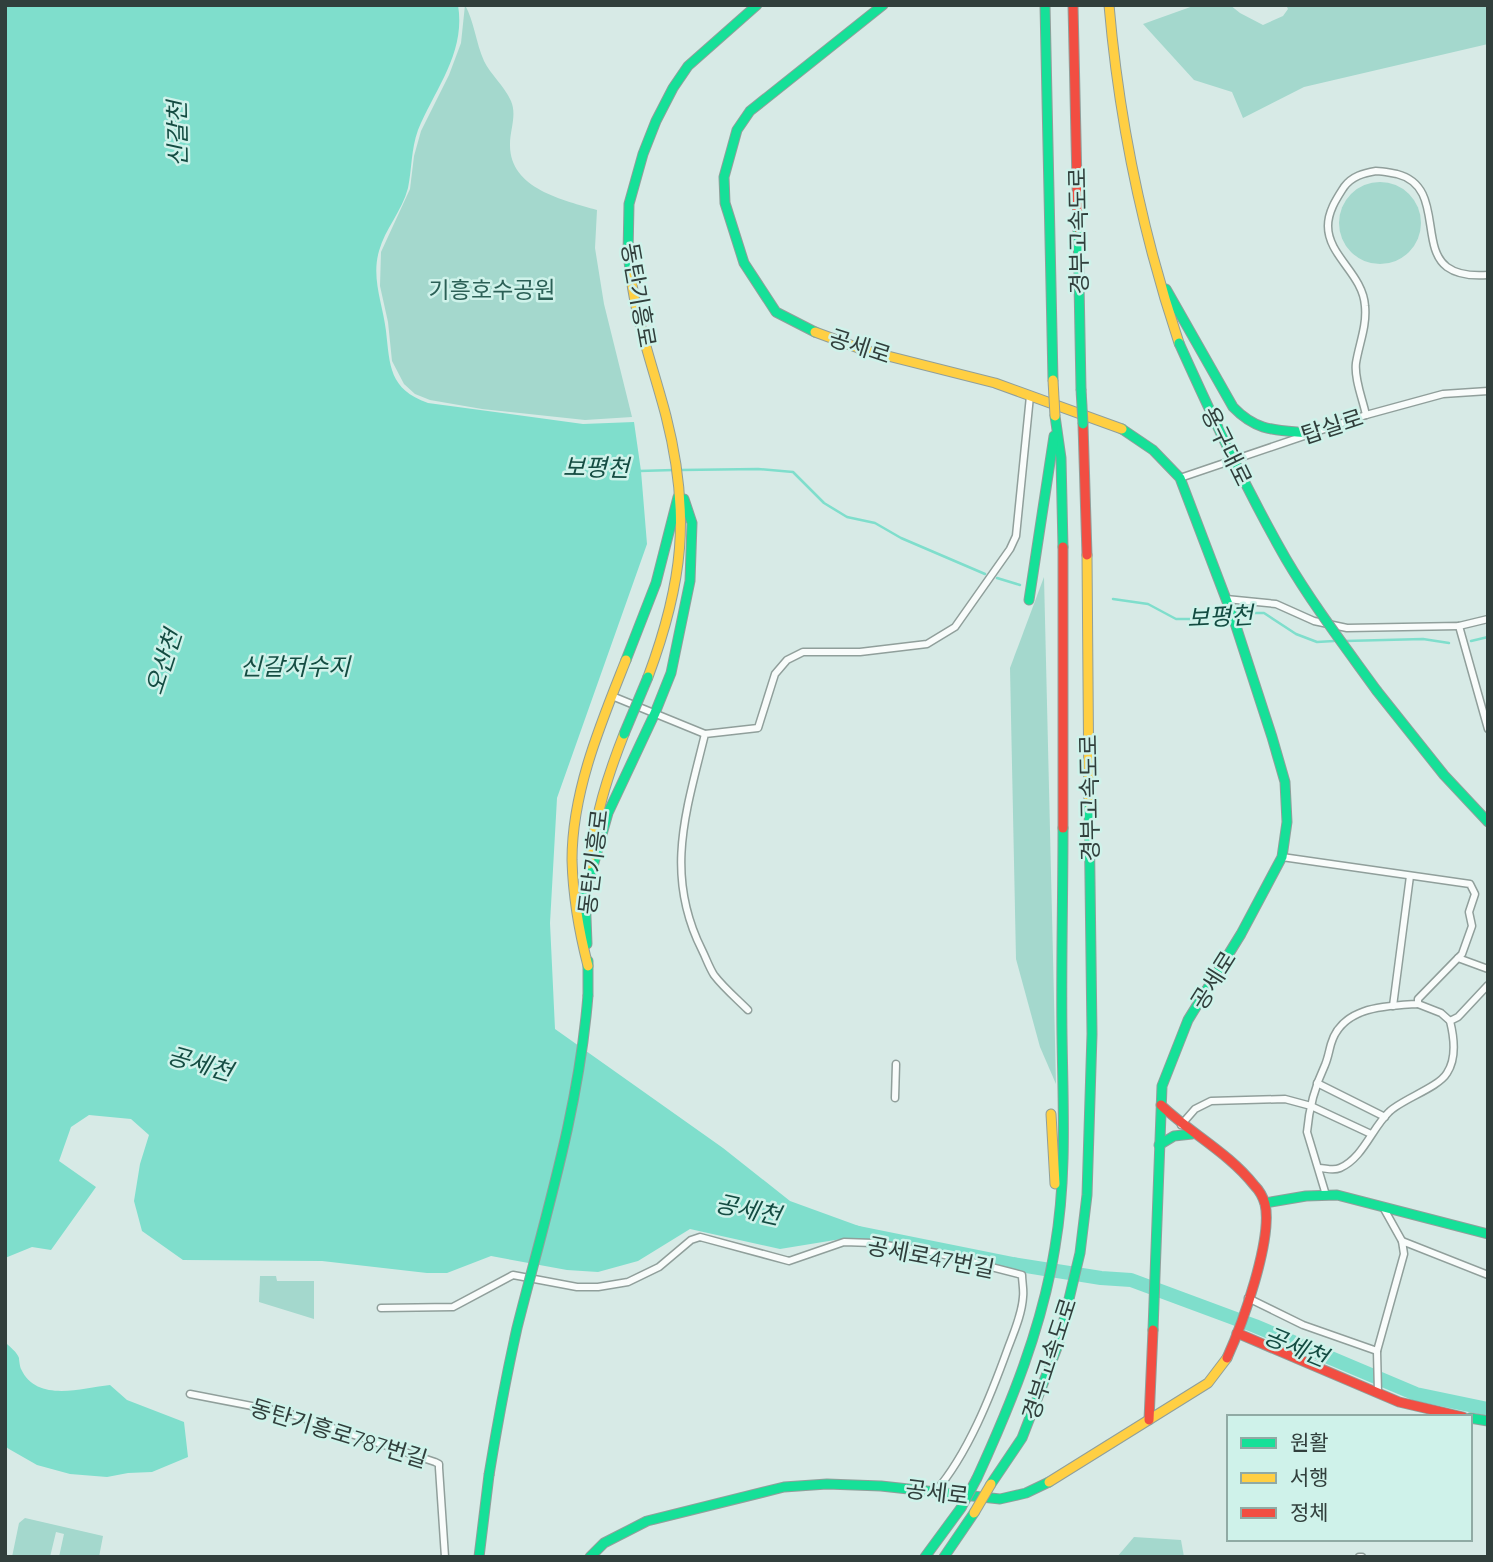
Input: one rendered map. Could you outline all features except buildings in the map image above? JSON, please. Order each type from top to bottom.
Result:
[{"type":"main road","name":"동탄기흥로","points":[[479,1557],[489,1475],[514,1340],[574,1115],[583,1061],[588,995],[584,898],[595,820],[606,781],[661,644],[681,566],[680,484],[666,417],[635,302],[628,251],[627,220],[632,189],[653,124],[686,69],[757,5]]},
{"type":"main road","name":"공세로","points":[[883,5],[750,111],[737,130],[724,177],[724,190],[730,222],[744,263],[776,312],[804,328],[864,350],[995,383],[1116,425],[1153,450],[1180,478],[1234,620],[1285,782],[1287,822],[1282,857],[1241,934],[1188,1020],[1162,1086],[1149,1420]]},
{"type":"main road","name":"경부고속도로","points":[[925,1557],[961,1508],[977,1478],[1006,1414],[1031,1345],[1055,1250],[1065,1150],[1062,1025],[1061,454],[1055,428],[1053,380],[1045,5]]},
{"type":"main road","name":"경부고속도로","points":[[944,1557],[1022,1438],[1058,1345],[1080,1253],[1087,1195],[1092,1034],[1086,492],[1081,389],[1073,5]]},
{"type":"main road","name":"용구대로","points":[[1109,5],[1113,67],[1128,164],[1179,343],[1218,429],[1281,549],[1316,605],[1377,691],[1444,775],[1488,822]]},
{"type":"main road","points":[[1157,273],[1233,408],[1245,421],[1263,430],[1309,433]]},
{"type":"main road","points":[[1026,598],[1033,578],[1055,428]]},
{"type":"main road","points":[[588,966],[580,935],[573,875],[575,826],[592,752],[653,593],[680,484]]},
{"type":"main road","points":[[584,898],[608,813],[671,673],[690,580],[692,523],[680,484]]},
{"type":"main road","points":[[1160,1105],[1246,1176],[1265,1203],[1264,1236],[1247,1302]]},
{"type":"main road","points":[[1051,1114],[1058,1231]]},
{"type":"main road","points":[[1159,1146],[1169,1137],[1180,1133],[1194,1134]]},
{"type":"main road","points":[[1265,1203],[1306,1196],[1354,1198],[1488,1234]]},
{"type":"main road","name":"공세로","points":[[590,1557],[604,1543],[647,1521],[784,1487],[827,1484],[881,1486],[1000,1499],[1026,1493],[1056,1479],[1208,1383],[1225,1364],[1247,1302]]},
{"type":"main road","points":[[1237,1333],[1399,1402],[1454,1415]]},
{"type":"street","points":[[1366,415],[1355,366],[1364,327],[1365,304],[1359,281],[1331,242],[1328,225],[1333,204],[1348,182],[1363,173],[1381,171],[1404,176],[1418,188],[1428,205],[1437,254],[1446,267],[1459,273],[1488,275]]},
{"type":"street","name":"탑실로","points":[[1180,478],[1366,415],[1443,394],[1488,391]]},
{"type":"street","points":[[612,696],[705,734],[758,728],[775,674],[787,660],[803,652],[860,652],[928,644],[955,627],[1010,549],[1016,536],[1030,396]]},
{"type":"street","points":[[1227,601],[1276,604],[1314,621],[1347,628],[1459,626],[1488,619]]},
{"type":"street","points":[[1459,626],[1488,729]]},
{"type":"street","points":[[705,734],[688,802],[680,852],[683,902],[690,925],[715,975],[748,1010]]},
{"type":"street","points":[[1282,857],[1469,884],[1473,887],[1475,894],[1469,912],[1472,926],[1462,954],[1418,999],[1418,1003]]},
{"type":"street","points":[[1392,1006],[1410,876]]},
{"type":"street","points":[[1458,958],[1488,969]]},
{"type":"street","points":[[1450,1021],[1458,1017],[1488,985]]},
{"type":"street","points":[[1319,1168],[1340,1168],[1348,1163],[1390,1111],[1442,1080],[1452,1061],[1454,1038],[1450,1021],[1441,1013],[1418,1003],[1365,1010],[1344,1022],[1331,1043],[1317,1083],[1307,1132],[1326,1195]]},
{"type":"street","points":[[895,1098],[896,1064]]},
{"type":"street","points":[[1317,1083],[1385,1117]]},
{"type":"street","points":[[1181,1125],[1195,1109],[1211,1101],[1285,1099],[1311,1106],[1371,1134]]},
{"type":"street","points":[[1378,1393],[1377,1351],[1404,1254],[1402,1241],[1383,1207]]},
{"type":"street","name":"공세로47번길","points":[[380,1308],[453,1307],[513,1275],[577,1287],[628,1282],[659,1267],[691,1240],[700,1237],[789,1262],[844,1242],[873,1243],[937,1253],[1022,1275],[1024,1297],[1015,1329],[988,1399],[950,1473],[935,1492]]},
{"type":"street","points":[[1402,1241],[1488,1275]]},
{"type":"street","points":[[1247,1302],[1377,1351]]},
{"type":"street","name":"동탄기흥로787번길","points":[[190,1394],[288,1413],[439,1464],[445,1557]]},
{"type":"green space","name":"기흥호수공원","points":[[465,5],[484,61],[513,106],[510,144],[512,159],[519,172],[528,182],[555,197],[597,210],[595,248],[604,304],[632,417],[585,420],[482,409],[430,400],[415,394],[404,384],[392,361],[388,322],[380,286],[381,252],[410,189],[414,156],[421,131],[449,75],[461,43]]},
{"type":"green space","points":[[1196,5],[1230,5],[1263,25],[1283,16],[1288,9],[1286,5],[1488,5],[1488,44],[1304,87],[1243,118],[1232,92],[1194,80],[1143,24]]},
{"type":"green space","points":[[1372,182],[1388,182],[1403,189],[1414,200],[1421,215],[1418,239],[1409,252],[1388,264],[1372,264],[1357,257],[1346,246],[1339,231],[1339,215],[1346,200],[1357,189]]},
{"type":"green space","points":[[1044,577],[1056,1084],[1040,1047],[1016,959],[1010,668]]},
{"type":"green space","points":[[260,1276],[276,1276],[277,1281],[314,1281],[314,1319],[259,1302]]},
{"type":"green space","points":[[25,1518],[103,1536],[99,1557],[59,1557],[64,1534],[56,1532],[50,1557],[12,1557],[19,1523]]},
{"type":"green space","points":[[1134,1537],[1181,1540],[1184,1557],[1117,1557]]},
{"type":"water","name":"신갈저수지","points":[[5,5],[458,5],[458,39],[453,55],[418,130],[408,188],[382,243],[377,261],[378,291],[394,375],[406,391],[428,403],[583,424],[634,422],[641,471],[647,544],[557,798],[550,923],[555,1029],[723,1148],[790,1201],[878,1233],[780,1249],[690,1229],[638,1261],[598,1272],[567,1270],[491,1256],[447,1273],[322,1261],[183,1260],[142,1231],[134,1201],[140,1164],[149,1135],[131,1119],[89,1115],[71,1127],[59,1161],[96,1187],[51,1250],[32,1247],[5,1258]]},
{"type":"water","points":[[5,1342],[18,1356],[21,1369],[28,1380],[38,1386],[61,1391],[110,1385],[127,1400],[184,1422],[188,1457],[152,1472],[107,1477],[70,1474],[37,1465],[9,1449],[5,1446]]},
{"type":"waterway","name":"보평천","points":[[681,470],[758,469],[793,472],[824,503],[847,517],[875,523],[901,538],[985,574]]},
{"type":"waterway","name":"보평천","points":[[639,471],[674,470]]},
{"type":"waterway","name":"보평천","points":[[997,578],[1020,585]]},
{"type":"waterway","name":"보평천","points":[[1113,599],[1148,604],[1176,619],[1264,613],[1296,634],[1317,642],[1334,641]]},
{"type":"waterway","name":"보평천","points":[[1471,641],[1488,637]]},
{"type":"waterway","name":"보평천","points":[[1345,641],[1423,639],[1449,643]]},
{"type":"waterway","name":"공세천","points":[[849,1231],[1013,1264],[1131,1280],[1255,1326],[1416,1394],[1488,1409]]},
{"type":"traffic: fast","points":[[631,277],[628,254],[629,204],[643,154],[656,121],[688,66],[757,5]]},
{"type":"traffic: fast","points":[[815,332],[776,312],[744,263],[725,203],[724,177],[737,130],[750,111],[883,5]]},
{"type":"traffic: fast","points":[[1045,5],[1053,380]]},
{"type":"traffic: fast","points":[[1078,228],[1081,389]]},
{"type":"traffic: fast","points":[[1166,289],[1233,407],[1259,425],[1309,433]]},
{"type":"traffic: fast","points":[[1179,343],[1230,452],[1286,559],[1318,610],[1377,691]]},
{"type":"traffic: fast","points":[[1081,389],[1083,424]]},
{"type":"traffic: fast","points":[[1055,416],[1061,458],[1063,547]]},
{"type":"traffic: fast","points":[[1122,429],[1153,450],[1180,478],[1234,620],[1272,737],[1285,782],[1287,822],[1282,857],[1241,934],[1188,1020],[1162,1086],[1153,1330]]},
{"type":"traffic: fast","points":[[1029,600],[1054,436]]},
{"type":"traffic: fast","points":[[626,660],[656,583],[678,497]]},
{"type":"traffic: fast","points":[[584,898],[608,813],[671,673],[690,581],[692,523],[684,499]]},
{"type":"traffic: fast","points":[[624,734],[648,677]]},
{"type":"traffic: fast","points":[[1377,691],[1444,775],[1488,822]]},
{"type":"traffic: fast","points":[[991,1484],[1022,1438],[1058,1345],[1080,1253],[1087,1195],[1092,1034],[1089,803]]},
{"type":"traffic: fast","points":[[977,1478],[1002,1422],[1034,1336],[1049,1277],[1059,1221],[1063,1141],[1063,828]]},
{"type":"traffic: fast","points":[[585,891],[587,944]]},
{"type":"traffic: fast","points":[[588,961],[588,995]]},
{"type":"traffic: fast","points":[[489,1475],[517,1328],[569,1122],[584,1038],[588,995]]},
{"type":"traffic: fast","points":[[1159,1145],[1174,1136],[1192,1134]]},
{"type":"traffic: fast","points":[[1265,1203],[1306,1196],[1337,1195],[1488,1234]]},
{"type":"traffic: fast","points":[[1472,1418],[1488,1421]]},
{"type":"traffic: fast","points":[[479,1557],[489,1475]]},
{"type":"traffic: fast","points":[[961,1508],[977,1478]]},
{"type":"traffic: fast","points":[[590,1557],[604,1543],[647,1521],[784,1487],[827,1484],[881,1486],[1000,1499],[1026,1493],[1049,1482]]},
{"type":"traffic: fast","points":[[925,1557],[961,1508]]},
{"type":"traffic: fast","points":[[944,1557],[974,1513]]},
{"type":"traffic: slow","points":[[1109,5],[1119,91],[1134,176],[1154,260],[1179,343]]},
{"type":"traffic: slow","points":[[631,277],[674,451],[681,517],[676,579],[660,643],[648,677]]},
{"type":"traffic: slow","points":[[815,332],[864,350],[995,383],[1122,429]]},
{"type":"traffic: slow","points":[[1053,380],[1055,416]]},
{"type":"traffic: slow","points":[[1087,555],[1089,803]]},
{"type":"traffic: slow","points":[[588,966],[575,900],[573,834],[582,783],[626,660]]},
{"type":"traffic: slow","points":[[589,864],[602,798],[624,734]]},
{"type":"traffic: slow","points":[[1051,1114],[1055,1184]]},
{"type":"traffic: slow","points":[[1049,1482],[1208,1383],[1227,1358]]},
{"type":"traffic: slow","points":[[974,1513],[991,1484]]},
{"type":"traffic: jam","points":[[1073,5],[1078,228]]},
{"type":"traffic: jam","points":[[1083,424],[1087,555]]},
{"type":"traffic: jam","points":[[1063,547],[1063,828]]},
{"type":"traffic: jam","points":[[1161,1105],[1233,1163],[1258,1189],[1265,1204],[1265,1238],[1255,1282],[1227,1358]]},
{"type":"traffic: jam","points":[[1149,1420],[1153,1330]]},
{"type":"traffic: jam","points":[[1237,1333],[1399,1402],[1454,1415]]},
{"type":"water label","name":"신갈천","points":[[177,134]]},
{"type":"water label","name":"오산천","points":[[163,662]]}]
